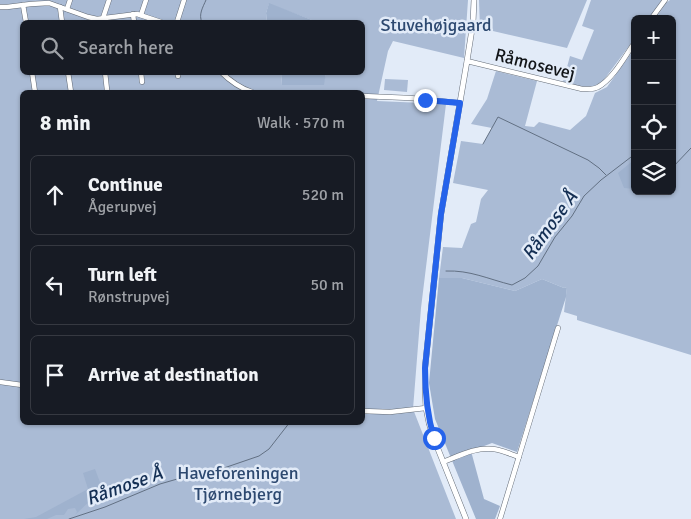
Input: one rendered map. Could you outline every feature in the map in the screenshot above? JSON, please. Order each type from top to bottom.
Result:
[{"type":"street","points":[[67,10],[70,0]]},
{"type":"street","points":[[99,20],[109,0]]},
{"type":"street","points":[[141,15],[146,0]]},
{"type":"street","points":[[177,20],[184,0]]},
{"type":"street","points":[[466,519],[434,438],[426,408],[425,368],[440,223],[468,61],[474,0]]},
{"type":"street","points":[[654,15],[665,0]]},
{"type":"street","points":[[0,7],[23,5],[32,2],[49,3],[99,20],[132,14],[155,20]]},
{"type":"street","points":[[23,5],[26,20]]},
{"type":"street","points":[[60,7],[62,20]]},
{"type":"street","points":[[132,14],[134,20]]},
{"type":"street","name":"Råmosevej","points":[[468,61],[582,90],[597,87],[605,82],[631,47]]},
{"type":"street","points":[[32,75],[35,90]]},
{"type":"street","points":[[68,75],[71,90]]},
{"type":"street","points":[[104,75],[107,90]]},
{"type":"street","points":[[141,75],[142,82]]},
{"type":"street","points":[[224,75],[240,88],[246,90]]},
{"type":"street","points":[[365,96],[460,103]]},
{"type":"street","points":[[500,519],[558,328]]},
{"type":"street","points":[[0,382],[20,385]]},
{"type":"street","points":[[365,411],[390,412],[426,408]]},
{"type":"street","points":[[443,462],[480,449],[491,449],[519,457]]},
{"type":"green space","points":[[0,0],[468,0],[464,58],[393,41],[388,51],[377,101],[446,104],[421,308],[413,409],[456,519],[0,519]]},
{"type":"green space","points":[[479,0],[587,0],[567,48],[480,28]]},
{"type":"green space","points":[[591,0],[662,0],[652,15],[631,15],[631,43],[603,81],[591,88],[563,82],[570,56],[582,60],[594,30],[582,26]]},
{"type":"green space","points":[[670,0],[691,0],[691,355],[577,320],[577,316],[564,312],[567,287],[564,288],[542,279],[515,291],[462,278],[439,278],[443,247],[462,248],[471,224],[476,222],[481,199],[488,190],[453,183],[461,141],[483,144],[492,128],[471,124],[487,99],[496,71],[537,81],[525,126],[534,127],[539,122],[570,130],[586,116],[595,93],[607,87],[631,54],[631,195],[676,195],[676,15],[658,15]]},
{"type":"green space","points":[[385,79],[408,80],[407,92],[384,90]]},
{"type":"shaded area","points":[[269,3],[312,20],[267,20],[266,13]]},
{"type":"shaded area","points":[[281,75],[326,75],[324,85],[282,85]]},
{"type":"shaded area","points":[[631,162],[631,189],[624,188],[618,173]]},
{"type":"shaded area","points":[[439,278],[462,278],[515,291],[542,279],[564,288],[567,287],[566,297],[517,452],[492,443],[471,451],[484,499],[500,506],[495,519],[476,519],[435,419],[429,383]]},
{"type":"shaded area","points":[[95,469],[101,485],[96,489],[95,496],[75,515],[77,512],[75,508],[68,509],[64,515],[56,515],[47,519],[24,519],[36,517],[88,489],[83,473]]},
{"type":"waterway","points":[[201,20],[202,8],[206,0]]},
{"type":"waterway","points":[[483,144],[498,117],[588,160],[606,175]]},
{"type":"waterway","name":"Råmose Å","points":[[676,164],[691,148]]},
{"type":"waterway","name":"Råmose Å","points":[[446,271],[471,273],[512,285],[525,278],[538,266],[555,237],[572,216],[584,196],[631,157]]},
{"type":"waterway","name":"Råmose Å","points":[[69,519],[105,507],[160,484],[221,469],[259,456],[269,449],[288,425]]},
{"type":"route","points":[[425,100],[460,103],[441,214],[425,368],[426,408],[434,438]]},
{"type":"park label","name":"Stuvehøjgaard","points":[[436,25]]},
{"type":"park label","name":"Haveforeningen Tjørnebjerg","points":[[238,483]]}]
